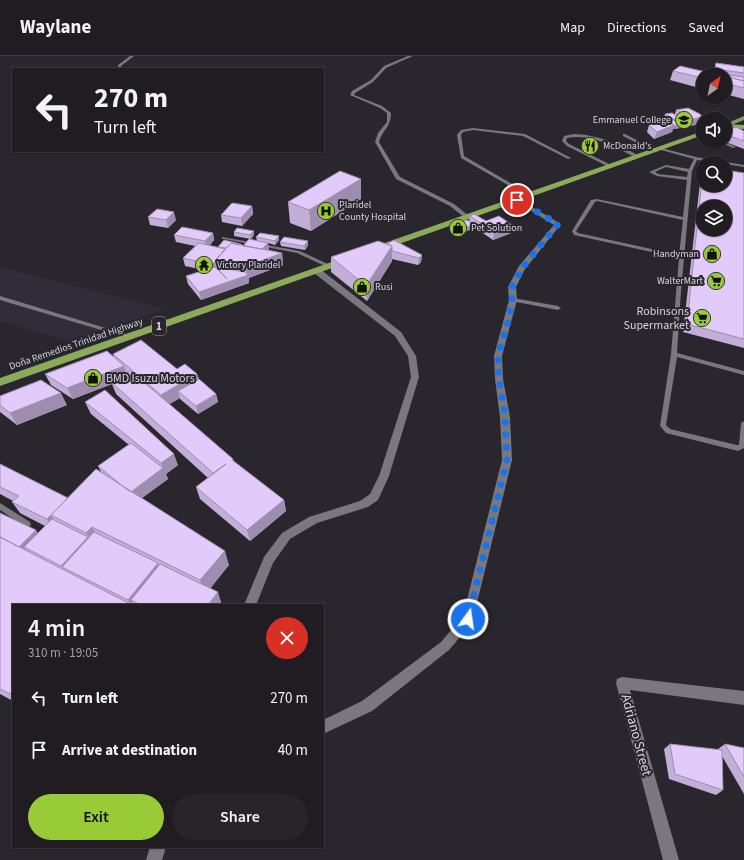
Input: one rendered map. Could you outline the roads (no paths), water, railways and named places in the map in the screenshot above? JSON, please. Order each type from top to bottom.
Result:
[{"type":"highway","points":[[732,126],[744,127]]},
{"type":"highway","points":[[373,251],[696,136]]},
{"type":"highway","name":"Doña Remedios Trinidad Highway","points":[[0,382],[351,259]]},
{"type":"main road","points":[[732,123],[744,118]]},
{"type":"street","points":[[324,728],[367,706],[445,646],[468,619],[507,460],[505,416],[499,379],[498,356],[508,322],[512,300],[512,287],[522,268],[558,224],[517,200]]},
{"type":"street","points":[[250,604],[268,560],[286,536],[313,520],[364,504],[374,497],[384,476],[415,377],[412,356],[398,334],[317,271]]},
{"type":"street","name":"Adriano Street","points":[[671,860],[640,752],[622,682],[744,698]]},
{"type":"street","points":[[154,860],[158,848]]},
{"type":"lane","points":[[120,68],[119,66],[132,56]]},
{"type":"lane","points":[[411,56],[385,67],[372,81],[353,92],[352,95],[381,107],[389,113],[389,122],[380,133],[377,142],[398,178],[452,205],[467,217]]},
{"type":"lane","points":[[529,195],[462,157],[459,135],[462,131],[473,128],[524,135],[569,158]]},
{"type":"lane","points":[[611,166],[568,145],[564,141],[565,137],[576,135],[594,138],[638,157]]},
{"type":"lane","points":[[624,135],[659,150],[696,158],[690,171],[681,257],[674,354],[663,426],[668,431],[738,448],[742,446],[744,423]]},
{"type":"lane","points":[[732,164],[744,166]]},
{"type":"lane","points":[[690,171],[666,166],[651,172],[657,175],[690,179]]},
{"type":"lane","points":[[681,257],[576,234],[574,231],[593,201],[597,200],[685,219]]},
{"type":"lane","points":[[224,238],[298,252],[329,266]]},
{"type":"lane","points":[[0,298],[130,336]]},
{"type":"lane","points":[[512,300],[558,308]]},
{"type":"lane","points":[[674,354],[744,372]]},
{"type":"lane","points":[[0,506],[27,524]]},
{"type":"place","name":"Emmanuel College","points":[[684,120]]},
{"type":"place","name":"McDonald's","points":[[590,146]]},
{"type":"place","name":"Plaridel County Hospital","points":[[326,211]]},
{"type":"place","name":"Pet Solution","points":[[458,228]]},
{"type":"place","name":"Handyman","points":[[712,254]]},
{"type":"place","name":"Victory Plaridel","points":[[204,265]]},
{"type":"place","name":"WalterMart","points":[[716,281]]},
{"type":"place","name":"Rusi","points":[[362,287]]},
{"type":"place","name":"Robinsons Supermarket","points":[[702,318]]},
{"type":"place","name":"BMD Isuzu Motors","points":[[93,378]]}]
